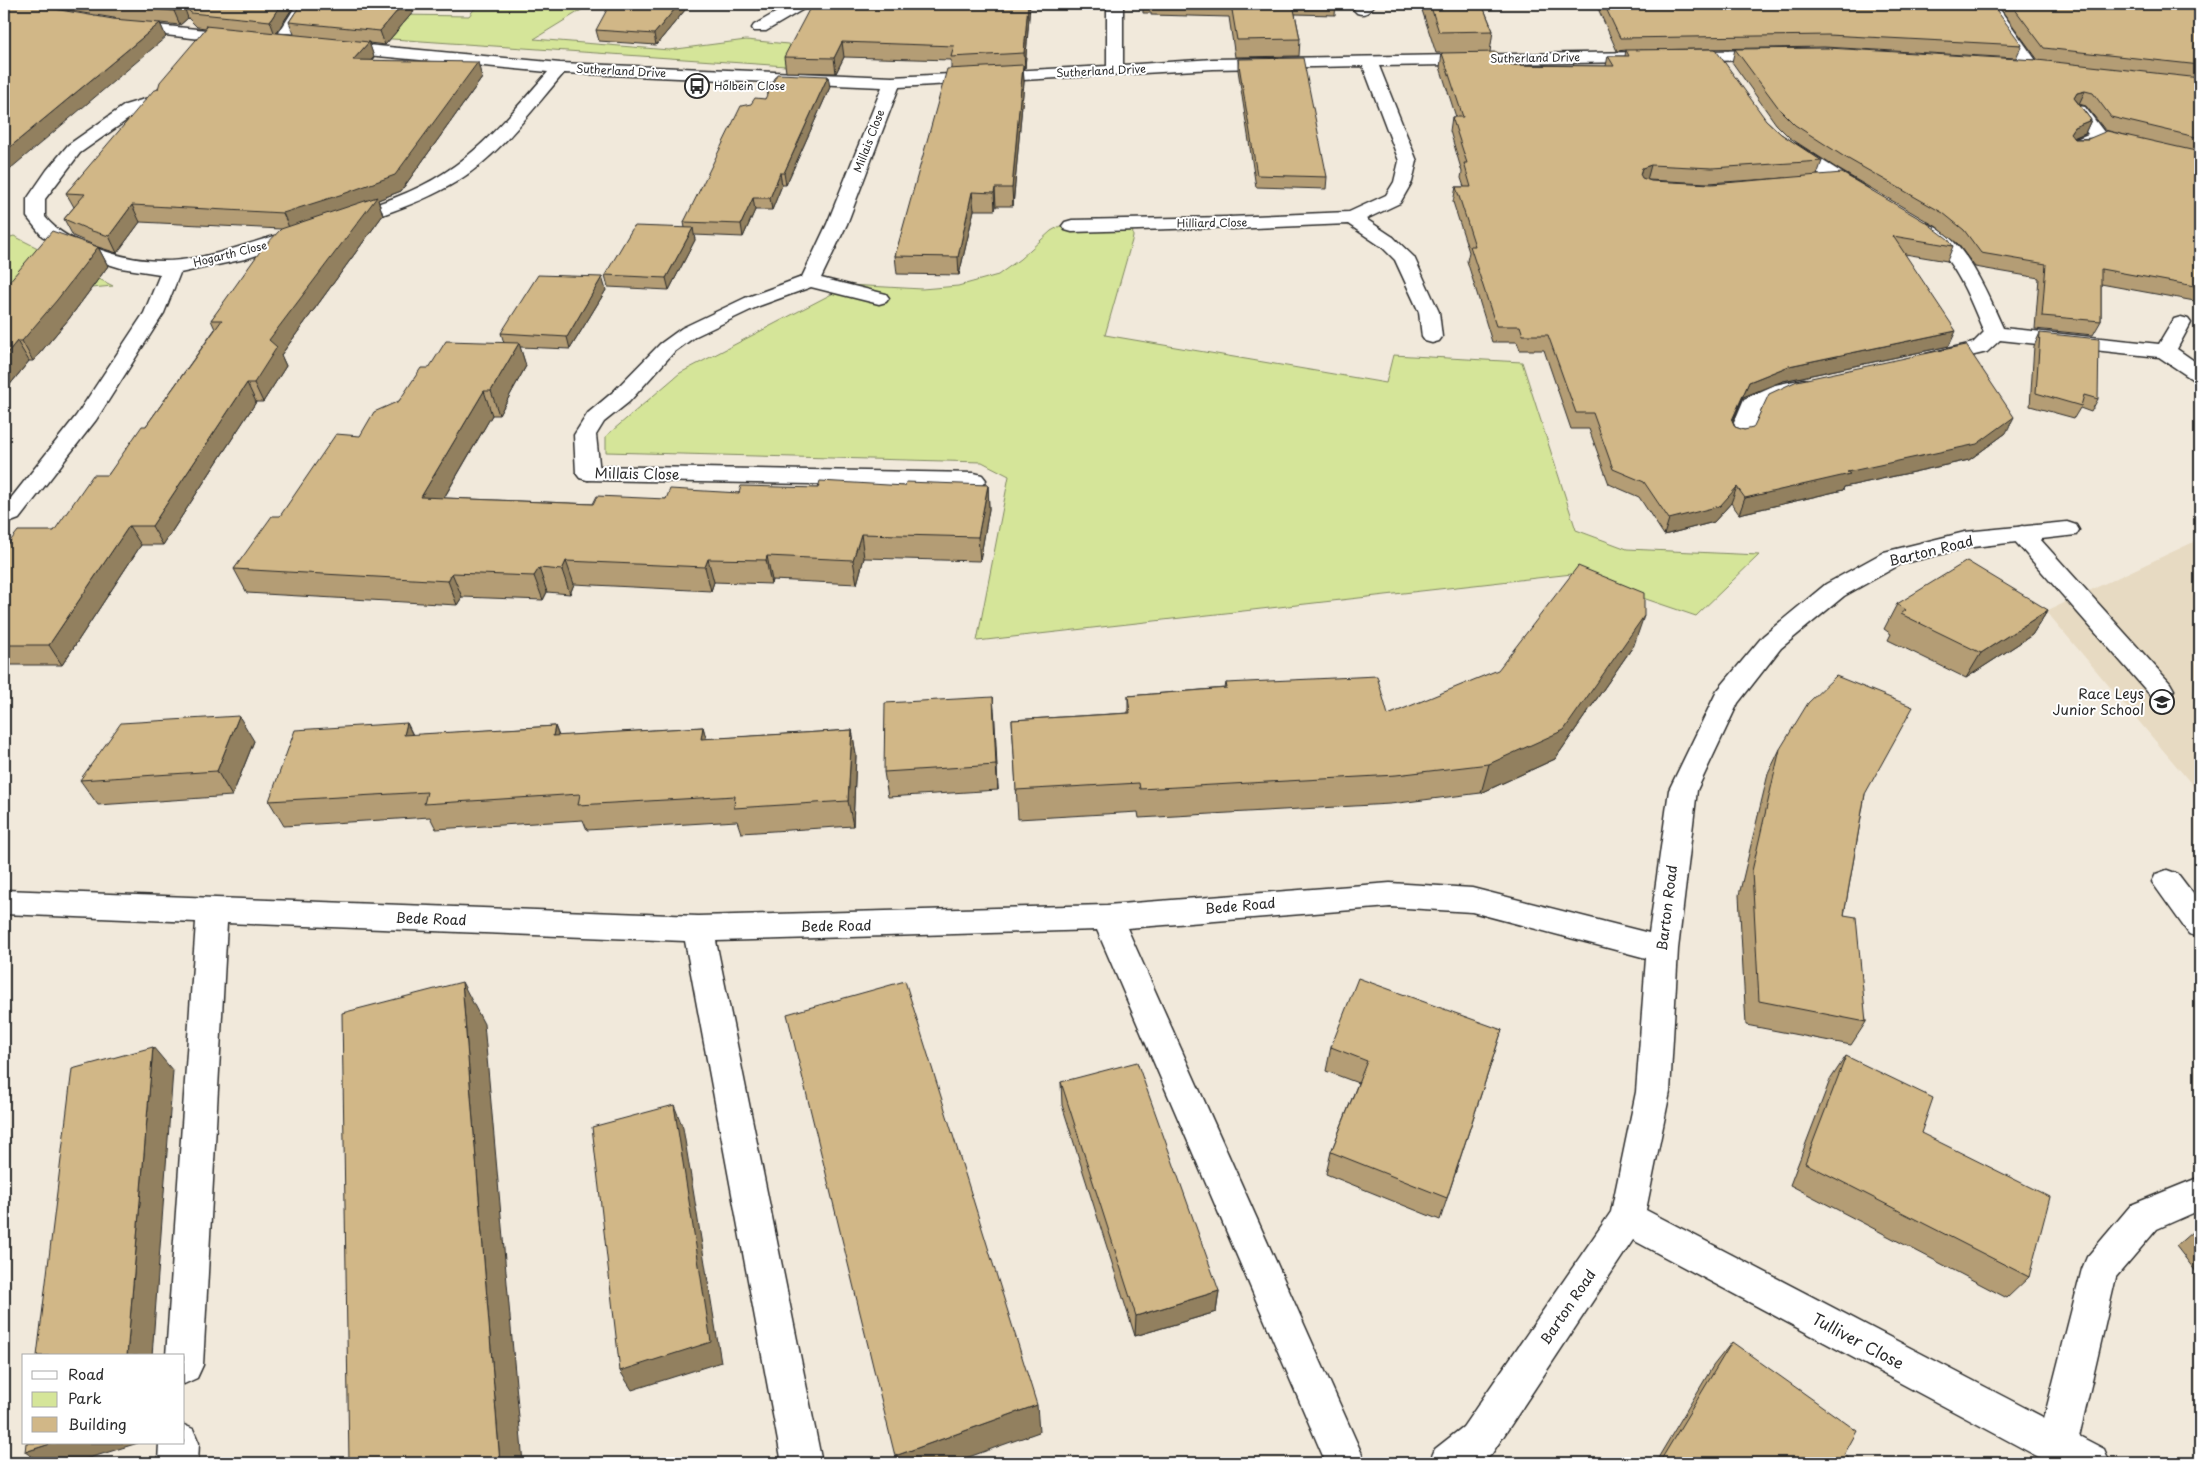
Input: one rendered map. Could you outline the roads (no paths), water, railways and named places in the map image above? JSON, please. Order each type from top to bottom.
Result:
[{"type":"street","points":[[281,42],[305,4]]},
{"type":"street","points":[[760,28],[802,4]]},
{"type":"street","points":[[1115,71],[1116,4]]},
{"type":"street","points":[[1988,4],[2032,66]]},
{"type":"street","points":[[110,24],[300,44]]},
{"type":"street","name":"Sutherland Drive","points":[[319,46],[560,68],[892,82],[1115,71],[1213,64],[1785,55]]},
{"type":"street","points":[[1716,55],[1732,77]]},
{"type":"street","name":"Hilliard Close","points":[[1072,226],[1230,223],[1352,218],[1377,208],[1393,199],[1402,182],[1408,161],[1370,61]]},
{"type":"street","points":[[2012,65],[2052,68]]},
{"type":"street","name":"Hogarth Close","points":[[158,100],[131,109],[74,150],[53,174],[36,198],[36,216],[50,234],[93,254],[125,263],[172,268],[225,258],[321,228],[404,200],[441,184],[465,167],[490,144],[560,68]]},
{"type":"street","name":"Millais Close","points":[[892,82],[837,224],[810,281],[752,302],[689,332],[667,348],[620,397],[596,418],[584,435],[588,473],[974,480]]},
{"type":"street","points":[[2080,111],[2098,136]]},
{"type":"street","points":[[1774,134],[1783,143],[1874,200]]},
{"type":"street","points":[[2075,146],[2098,136],[2116,140]]},
{"type":"street","points":[[1813,183],[1842,181]]},
{"type":"street","points":[[1352,218],[1386,241],[1404,257],[1429,312],[1432,337]]},
{"type":"street","points":[[1906,219],[1929,232],[1950,249],[1968,272],[1995,332]]},
{"type":"street","points":[[11,514],[85,420],[154,313],[172,268]]},
{"type":"street","points":[[810,281],[879,298]]},
{"type":"street","points":[[2165,350],[2182,323]]},
{"type":"street","points":[[1995,332],[2165,350],[2200,374]]},
{"type":"street","points":[[1920,361],[1980,348],[1995,332]]},
{"type":"street","points":[[1739,437],[1752,404],[1783,390],[1820,382]]},
{"type":"street","name":"Barton Road","points":[[1449,1463],[1477,1441],[1627,1218],[1653,1092],[1662,949],[1683,790],[1727,698],[1772,642],[1834,590],[1893,558],[1965,540],[2067,530]]},
{"type":"street","points":[[2022,534],[2162,690]]},
{"type":"street","points":[[2167,882],[2200,925]]},
{"type":"street","name":"Bede Road","points":[[4,902],[698,929],[1011,921],[1107,916],[1390,895],[1472,900],[1662,949]]},
{"type":"street","points":[[185,1354],[212,911]]},
{"type":"street","points":[[1107,916],[1346,1463]]},
{"type":"street","points":[[698,929],[802,1463]]},
{"type":"street","points":[[2057,1446],[2100,1269],[2144,1217],[2200,1194]]},
{"type":"street","name":"Tulliver Close","points":[[1627,1218],[2090,1463]]},
{"type":"street","points":[[178,1463],[179,1444]]},
{"type":"place","name":"Holbein Close","points":[[697,86]]},
{"type":"place","name":"Race Leys Junior School","points":[[2162,702]]}]
